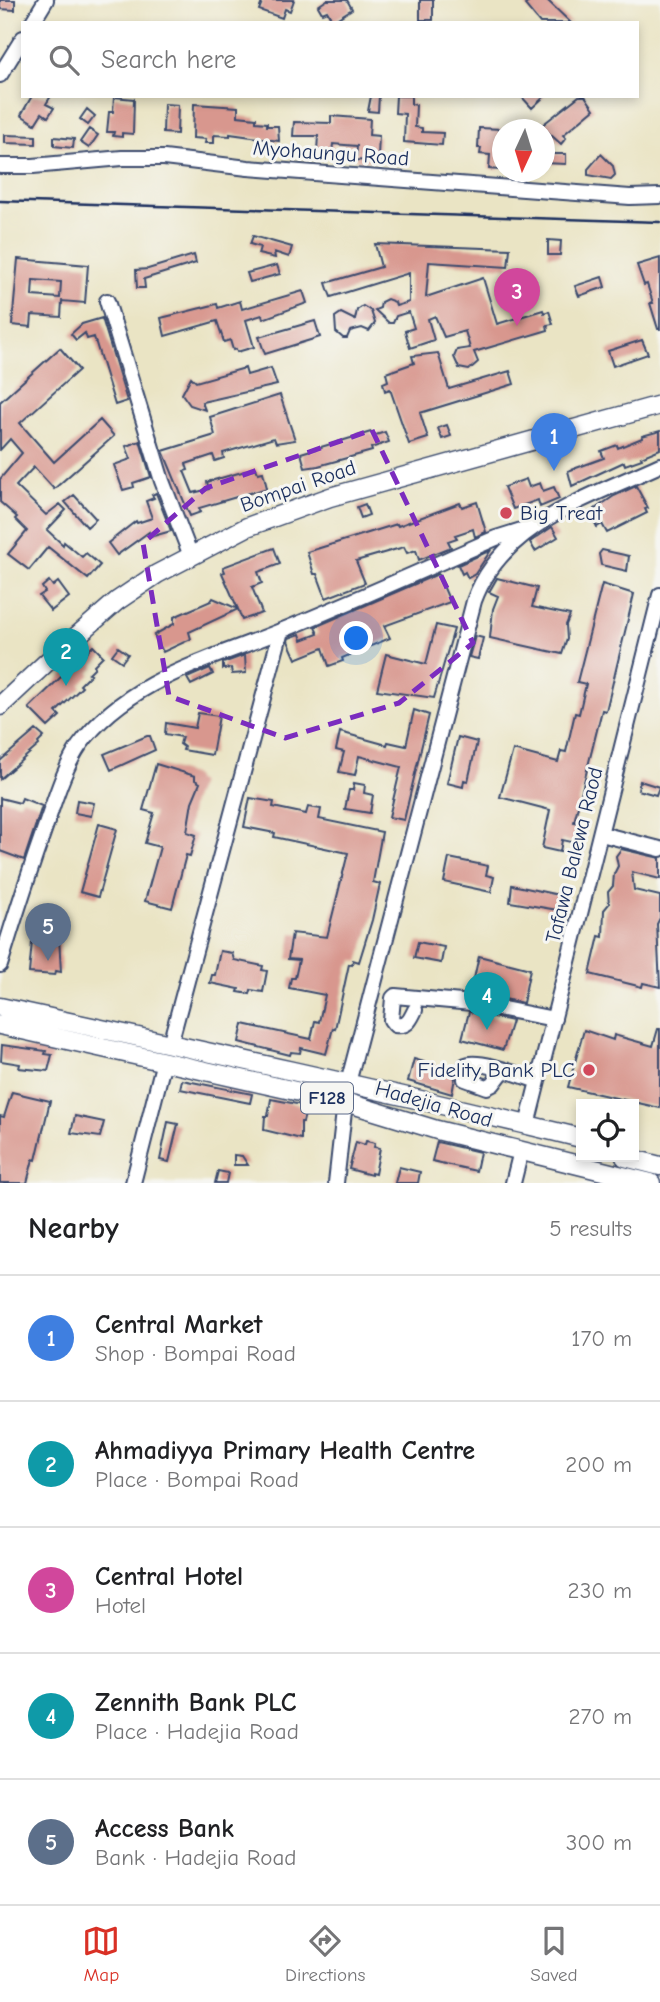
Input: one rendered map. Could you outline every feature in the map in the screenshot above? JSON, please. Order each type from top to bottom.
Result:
[{"type":"main road","name":"Bompai Road","points":[[0,706],[117,601],[157,574],[247,527],[330,497],[660,405]]},
{"type":"main road","name":"Hadejia Road","points":[[0,1007],[369,1110],[651,1183]]},
{"type":"main road","name":"Hadejia Road","points":[[0,1025],[348,1083],[576,1137]]},
{"type":"main road","points":[[369,1090],[416,1110],[576,1155]]},
{"type":"main road","points":[[369,1110],[416,1110],[576,1145]]},
{"type":"main road","points":[[639,1152],[660,1157]]},
{"type":"main road","points":[[639,1161],[660,1166]]},
{"type":"main road","points":[[602,1162],[660,1177]]},
{"type":"street","points":[[33,21],[46,0]]},
{"type":"street","points":[[0,75],[21,41]]},
{"type":"street","name":"Myohaungu Road","points":[[0,166],[164,158],[267,170],[630,197],[660,196]]},
{"type":"street","points":[[107,301],[162,481],[191,556]]},
{"type":"street","points":[[0,965],[23,889],[77,749],[101,720],[137,692],[163,678],[281,631],[496,538],[531,527],[660,465]]},
{"type":"street","points":[[348,1083],[474,601],[491,566],[531,527]]},
{"type":"street","name":"Tafawa Balewa Raod","points":[[527,1125],[660,595]]},
{"type":"street","points":[[132,1183],[281,631]]},
{"type":"street","points":[[601,834],[660,849]]},
{"type":"street","points":[[415,1010],[409,1023],[405,1025],[395,1025],[391,1020],[395,996],[472,1003],[554,1019]]},
{"type":"street","points":[[503,1071],[538,1081]]},
{"type":"street","points":[[336,1183],[345,1102]]},
{"type":"street","points":[[513,1183],[521,1151]]},
{"type":"highlighted area","points":[[372,430],[473,643],[399,703],[285,738],[169,696],[143,543],[206,488]]},
{"type":"building","points":[[0,0],[15,0],[15,10],[0,9]]},
{"type":"building","points":[[263,0],[294,0],[290,11],[285,9],[282,18],[259,10]]},
{"type":"building","points":[[327,0],[347,0],[352,9],[333,21],[327,11],[322,13],[318,6]]},
{"type":"building","points":[[420,0],[433,0],[433,20],[420,20]]},
{"type":"building","points":[[531,0],[547,0],[569,21],[538,21],[525,5]]},
{"type":"building","points":[[31,98],[50,98],[46,104],[54,108],[48,117],[42,113],[35,124],[21,115]]},
{"type":"building","points":[[114,98],[134,99],[133,134],[122,133],[122,137],[113,136],[114,132],[107,132],[109,112],[113,112]]},
{"type":"building","points":[[371,98],[379,98],[378,112],[368,111]]},
{"type":"building","points":[[396,98],[411,98],[411,104],[416,105],[415,127],[422,128],[422,132],[443,133],[442,145],[404,142],[405,114],[395,113]]},
{"type":"building","points":[[523,98],[543,98],[532,108]]},
{"type":"building","points":[[576,98],[586,98],[594,109],[563,135],[566,138],[561,144],[555,139],[555,119],[550,119]]},
{"type":"building","points":[[164,104],[178,105],[177,134],[163,133]]},
{"type":"building","points":[[194,104],[238,107],[238,116],[256,118],[256,122],[267,123],[267,126],[278,126],[279,141],[230,134],[214,135],[214,143],[193,138]]},
{"type":"building","points":[[87,109],[95,116],[88,125],[80,119]]},
{"type":"building","points":[[331,116],[370,119],[369,135],[379,136],[378,156],[370,156],[369,161],[356,160],[357,146],[333,144],[332,152],[317,151],[318,136],[293,136],[294,122],[331,123]]},
{"type":"building","points":[[479,128],[492,129],[492,169],[489,169],[490,155],[480,154],[481,148],[478,148]]},
{"type":"building","points":[[89,129],[98,135],[89,148],[80,142]]},
{"type":"building","points":[[5,135],[36,136],[36,144],[5,143]]},
{"type":"building","points":[[54,137],[74,139],[73,148],[54,146]]},
{"type":"building","points":[[555,154],[566,154],[566,164],[555,164]]},
{"type":"building","points":[[601,154],[613,166],[615,175],[611,179],[588,175],[588,169]]},
{"type":"building","points":[[253,236],[292,247],[289,257],[274,252],[275,258],[258,254],[260,247],[250,244]]},
{"type":"building","points":[[548,240],[561,241],[560,255],[548,255]]},
{"type":"building","points":[[375,244],[510,249],[508,267],[429,262],[426,297],[483,278],[497,324],[543,310],[544,313],[549,311],[553,324],[547,325],[548,330],[474,352],[478,362],[469,370],[459,368],[454,357],[457,350],[470,348],[465,331],[444,337],[435,316],[428,319],[434,340],[410,348],[405,331],[414,328],[409,312],[396,316],[393,323],[389,323],[375,310],[387,299],[395,302],[396,306],[409,302],[409,273],[331,297],[329,292],[326,283],[381,267]]},
{"type":"building","points":[[194,255],[196,263],[144,279],[145,288],[137,288],[136,270]]},
{"type":"building","points":[[660,258],[658,329],[647,284],[644,285],[637,265]]},
{"type":"building","points":[[18,259],[88,265],[85,303],[62,301],[61,317],[32,315],[31,327],[12,325]],"holes":[[[33,280],[61,282],[60,298],[32,296]]]},
{"type":"building","points":[[277,265],[280,274],[250,282],[247,273]]},
{"type":"building","points":[[602,277],[605,287],[579,296],[575,286]]},
{"type":"building","points":[[303,291],[307,303],[263,319],[262,315],[246,320],[254,347],[237,352],[236,349],[233,350],[230,340],[224,342],[217,321],[165,336],[161,318],[217,304],[218,308],[240,301],[242,309]]},
{"type":"building","points":[[363,306],[371,311],[375,323],[369,331],[362,328],[350,331],[347,338],[343,338],[336,332],[335,317],[341,313],[355,320],[357,310]]},
{"type":"building","points":[[102,318],[127,401],[115,405],[94,337],[87,339],[85,333],[76,340],[71,334],[82,324]]},
{"type":"building","points":[[315,321],[320,337],[265,354],[259,337]]},
{"type":"building","points":[[642,340],[648,354],[613,366],[608,351]]},
{"type":"building","points":[[60,348],[79,370],[20,423],[54,462],[100,420],[114,436],[54,489],[34,467],[16,486],[46,515],[60,504],[66,510],[47,530],[63,545],[64,542],[82,557],[86,553],[100,565],[88,579],[48,547],[29,570],[8,554],[27,531],[15,519],[17,517],[0,502],[0,479],[22,453],[10,439],[0,450],[0,402]]},
{"type":"building","points":[[438,353],[449,389],[510,371],[514,384],[420,413],[428,438],[409,444],[390,389],[385,391],[383,383],[388,381],[386,373],[414,363],[412,356]]},
{"type":"building","points":[[245,368],[247,375],[271,368],[277,385],[202,402],[205,410],[190,405],[182,394],[191,377],[196,382]]},
{"type":"building","points":[[280,395],[295,440],[276,443],[274,438],[223,453],[224,458],[215,461],[213,455],[186,464],[188,470],[184,471],[193,493],[209,489],[207,482],[256,468],[258,473],[263,472],[267,488],[199,508],[201,512],[190,516],[163,451],[215,435],[210,417]]},
{"type":"building","points":[[447,425],[451,436],[442,439],[438,428]]},
{"type":"building","points":[[660,431],[660,449],[641,457],[642,459],[625,465],[624,462],[572,486],[568,471],[604,458],[601,451],[617,445],[618,448],[642,436]]},
{"type":"building","points":[[371,432],[373,436],[385,432],[389,442],[371,448],[372,451],[305,468],[301,453]]},
{"type":"building","points":[[140,441],[151,477],[133,483],[134,487],[123,490],[114,465],[131,459],[126,446]]},
{"type":"building","points":[[526,479],[529,487],[540,483],[543,491],[554,487],[559,499],[540,507],[538,500],[513,509],[504,487]]},
{"type":"building","points":[[636,486],[648,508],[645,509],[647,513],[607,533],[602,524],[597,527],[591,515],[596,512],[595,509]]},
{"type":"building","points":[[156,493],[171,531],[150,537],[149,532],[117,555],[108,543],[136,521],[137,523],[152,518],[146,501],[154,498],[152,495]]},
{"type":"building","points":[[74,495],[96,519],[87,527],[65,502]]},
{"type":"building","points":[[477,502],[486,532],[475,537],[473,529],[455,535],[457,538],[448,541],[451,547],[419,560],[416,550],[407,553],[404,547],[356,561],[365,583],[326,598],[307,552],[397,524],[398,526],[460,503],[462,507]]},
{"type":"building","points":[[365,504],[369,515],[361,518],[357,507]]},
{"type":"building","points":[[552,527],[558,537],[535,551],[530,542]]},
{"type":"building","points":[[274,548],[280,564],[258,572],[262,583],[252,587],[262,613],[242,620],[222,573],[225,572],[223,567]]},
{"type":"building","points":[[491,550],[475,574],[468,578],[465,572],[462,574],[458,565]]},
{"type":"building","points":[[602,550],[629,556],[627,571],[601,565],[599,554]]},
{"type":"building","points":[[438,574],[450,602],[384,626],[390,638],[329,666],[323,648],[296,659],[289,638],[300,634],[302,640],[318,634],[315,627]]},
{"type":"building","points":[[497,578],[537,588],[532,607],[570,615],[562,654],[490,638],[493,609],[498,596],[489,592]]},
{"type":"building","points":[[49,581],[53,586],[58,582],[69,597],[51,611],[39,596],[45,592],[42,587]]},
{"type":"building","points":[[602,584],[634,594],[606,711],[602,710],[574,822],[580,823],[576,843],[562,840],[560,852],[542,848],[550,810],[500,797],[513,750],[558,762],[561,751],[566,752],[575,713],[579,714],[586,684],[577,682]]},
{"type":"building","points":[[213,598],[238,609],[189,632],[191,639],[163,652],[154,635],[174,624],[174,617]]},
{"type":"building","points":[[436,625],[454,629],[434,698],[377,690],[386,654],[426,664]]},
{"type":"building","points":[[475,636],[483,638],[478,659],[469,657]]},
{"type":"building","points":[[93,646],[103,656],[80,685],[82,687],[56,712],[60,716],[48,727],[29,708]]},
{"type":"building","points":[[118,647],[128,654],[122,662],[112,655]]},
{"type":"building","points":[[245,655],[246,673],[232,674],[231,668],[223,669],[223,663]]},
{"type":"building","points":[[210,668],[213,674],[191,685],[187,678]]},
{"type":"building","points":[[414,710],[429,715],[404,820],[389,817],[401,767],[359,756],[355,775],[339,772],[344,752],[336,750],[340,732],[387,745],[388,742],[406,746]]},
{"type":"building","points":[[198,713],[219,716],[212,755],[183,750],[184,747],[180,744],[182,737],[165,734],[166,723],[195,728]]},
{"type":"building","points":[[36,730],[44,737],[39,745],[0,779],[0,761]]},
{"type":"building","points":[[150,736],[155,750],[111,770],[104,754]]},
{"type":"building","points":[[458,737],[477,742],[468,781],[464,780],[463,787],[447,783]]},
{"type":"building","points":[[156,764],[195,776],[195,780],[200,783],[192,802],[187,832],[196,835],[190,856],[186,855],[172,908],[145,901],[160,847],[145,843],[154,813],[143,810]]},
{"type":"building","points":[[640,781],[659,787],[656,795],[638,790]]},
{"type":"building","points":[[354,783],[365,785],[364,793],[373,795],[370,813],[345,809],[349,790],[353,790]]},
{"type":"building","points":[[0,798],[20,803],[22,798],[42,806],[24,860],[0,851]]},
{"type":"building","points":[[250,798],[274,802],[273,807],[306,814],[308,807],[321,809],[319,819],[382,832],[373,882],[380,884],[372,920],[359,962],[353,960],[352,965],[349,964],[335,1029],[333,1028],[326,1054],[301,1048],[300,1053],[291,1052],[290,1055],[239,1042],[243,1024],[311,1039],[315,1021],[319,1022],[325,995],[289,988],[291,978],[295,978],[299,960],[288,959],[292,933],[327,937],[348,853],[274,837],[275,833],[244,827]]},
{"type":"building","points":[[77,800],[94,803],[91,816],[75,813]]},
{"type":"building","points":[[99,824],[117,829],[98,897],[80,892]]},
{"type":"building","points":[[621,849],[660,858],[660,879],[632,872],[634,890],[660,896],[660,918],[657,924],[660,987],[643,983],[642,987],[590,974],[599,936],[603,937],[604,910],[609,904],[608,892],[613,886],[618,866],[616,856]]},
{"type":"building","points":[[449,858],[488,866],[486,875],[494,877],[491,892],[444,882]]},
{"type":"building","points":[[512,885],[559,895],[558,910],[510,902]]},
{"type":"building","points":[[44,936],[59,937],[61,972],[56,971],[55,975],[29,973],[32,942],[44,943]]},
{"type":"building","points":[[418,942],[444,947],[441,963],[414,958]]},
{"type":"building","points":[[220,951],[232,953],[234,960],[263,966],[262,970],[267,971],[263,992],[238,992],[239,989],[210,983],[212,975],[215,975]]},
{"type":"building","points":[[479,956],[530,969],[523,1003],[471,992]]},
{"type":"building","points":[[469,1012],[512,1021],[503,1050],[462,1039]]},
{"type":"building","points":[[660,1029],[660,1108],[639,1103],[639,1099],[621,1099],[568,1087],[584,1030],[613,1040],[614,1035],[653,1046]]},
{"type":"building","points":[[2,1045],[46,1051],[45,1054],[52,1055],[48,1071],[19,1068],[20,1064],[1,1061]]},
{"type":"building","points":[[414,1059],[456,1072],[452,1094],[408,1081]]},
{"type":"building","points":[[182,1080],[252,1094],[250,1103],[180,1089]]},
{"type":"building","points":[[12,1092],[50,1101],[36,1160],[33,1159],[27,1183],[0,1183],[0,1116],[4,1117]]},
{"type":"building","points":[[271,1099],[307,1106],[301,1122],[301,1139],[264,1130],[265,1116],[268,1116]]},
{"type":"building","points":[[75,1116],[104,1122],[100,1137],[71,1133]]},
{"type":"building","points":[[168,1122],[178,1124],[169,1162],[160,1160]]},
{"type":"building","points":[[366,1141],[375,1143],[374,1147],[380,1148],[375,1174],[371,1175],[349,1169],[356,1142],[365,1145]]},
{"type":"building","points":[[437,1142],[480,1152],[476,1171],[432,1161]]},
{"type":"building","points":[[234,1155],[242,1156],[248,1165],[234,1165]]},
{"type":"building","points":[[399,1167],[420,1172],[418,1183],[395,1183]]},
{"type":"building","points":[[218,1171],[228,1173],[226,1183],[215,1183]]},
{"type":"railway","points":[[0,201],[660,222]]},
{"type":"place","name":"Central Hotel","points":[[517,326]]},
{"type":"place","name":"Central Market","points":[[554,471]]},
{"type":"place","name":"Big Treat","points":[[506,513]]},
{"type":"place","name":"Ahmadiyya Primary Health Centre","points":[[66,686]]},
{"type":"place","name":"Access Bank","points":[[48,961]]},
{"type":"place","name":"Zennith Bank PLC","points":[[487,1030]]},
{"type":"place","name":"Fidelity Bank PLC","points":[[589,1070]]}]
